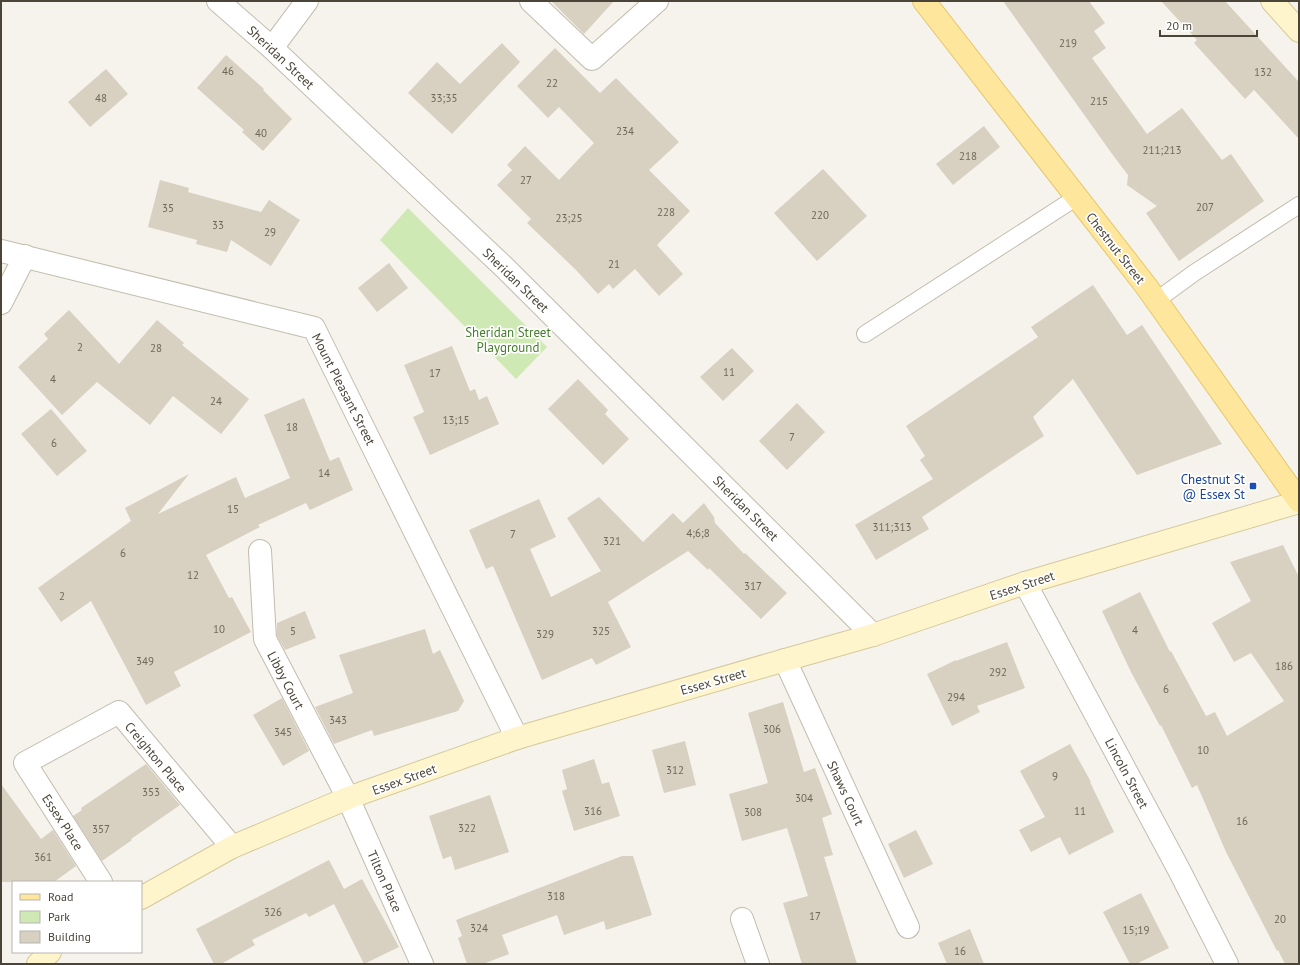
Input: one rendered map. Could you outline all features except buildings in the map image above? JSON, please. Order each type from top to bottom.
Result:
[{"type":"main road","name":"Chestnut Street","points":[[924,1],[1157,300],[1299,501]]},
{"type":"main road","points":[[1272,1],[1299,31]]},
{"type":"main road","name":"Essex Street","points":[[142,897],[232,847],[348,798],[517,738],[873,635],[1025,584],[1299,501]]},
{"type":"main road","points":[[38,964],[49,953]]},
{"type":"street","name":"Sheridan Street","points":[[218,1],[272,48],[505,268],[873,635]]},
{"type":"street","points":[[272,48],[307,1]]},
{"type":"street","points":[[531,1],[592,59],[657,1]]},
{"type":"street","name":"Mount Pleasant Street","points":[[1,251],[314,328],[517,738]]},
{"type":"street","points":[[1,303],[25,256]]},
{"type":"street","name":"Libby Court","points":[[260,551],[265,639],[348,798]]},
{"type":"street","name":"Lincoln Street","points":[[1025,584],[1178,868],[1227,964]]},
{"type":"street","name":"Shaws Court","points":[[785,660],[908,926]]},
{"type":"street","name":"Creighton Place","points":[[25,762],[119,712],[232,847]]},
{"type":"street","name":"Essex Place","points":[[25,762],[100,881]]},
{"type":"street","name":"Tilton Place","points":[[348,798],[422,964]]},
{"type":"street","points":[[742,919],[758,964]]},
{"type":"lane","points":[[866,334],[1077,197]]},
{"type":"lane","points":[[1157,300],[1194,273],[1299,205]]},
{"type":"green space","name":"Sheridan Street Playground","points":[[408,208],[547,347],[516,379],[380,240]]},
{"type":"place","name":"Chestnut St @ Essex St","points":[[1253,486]]}]
